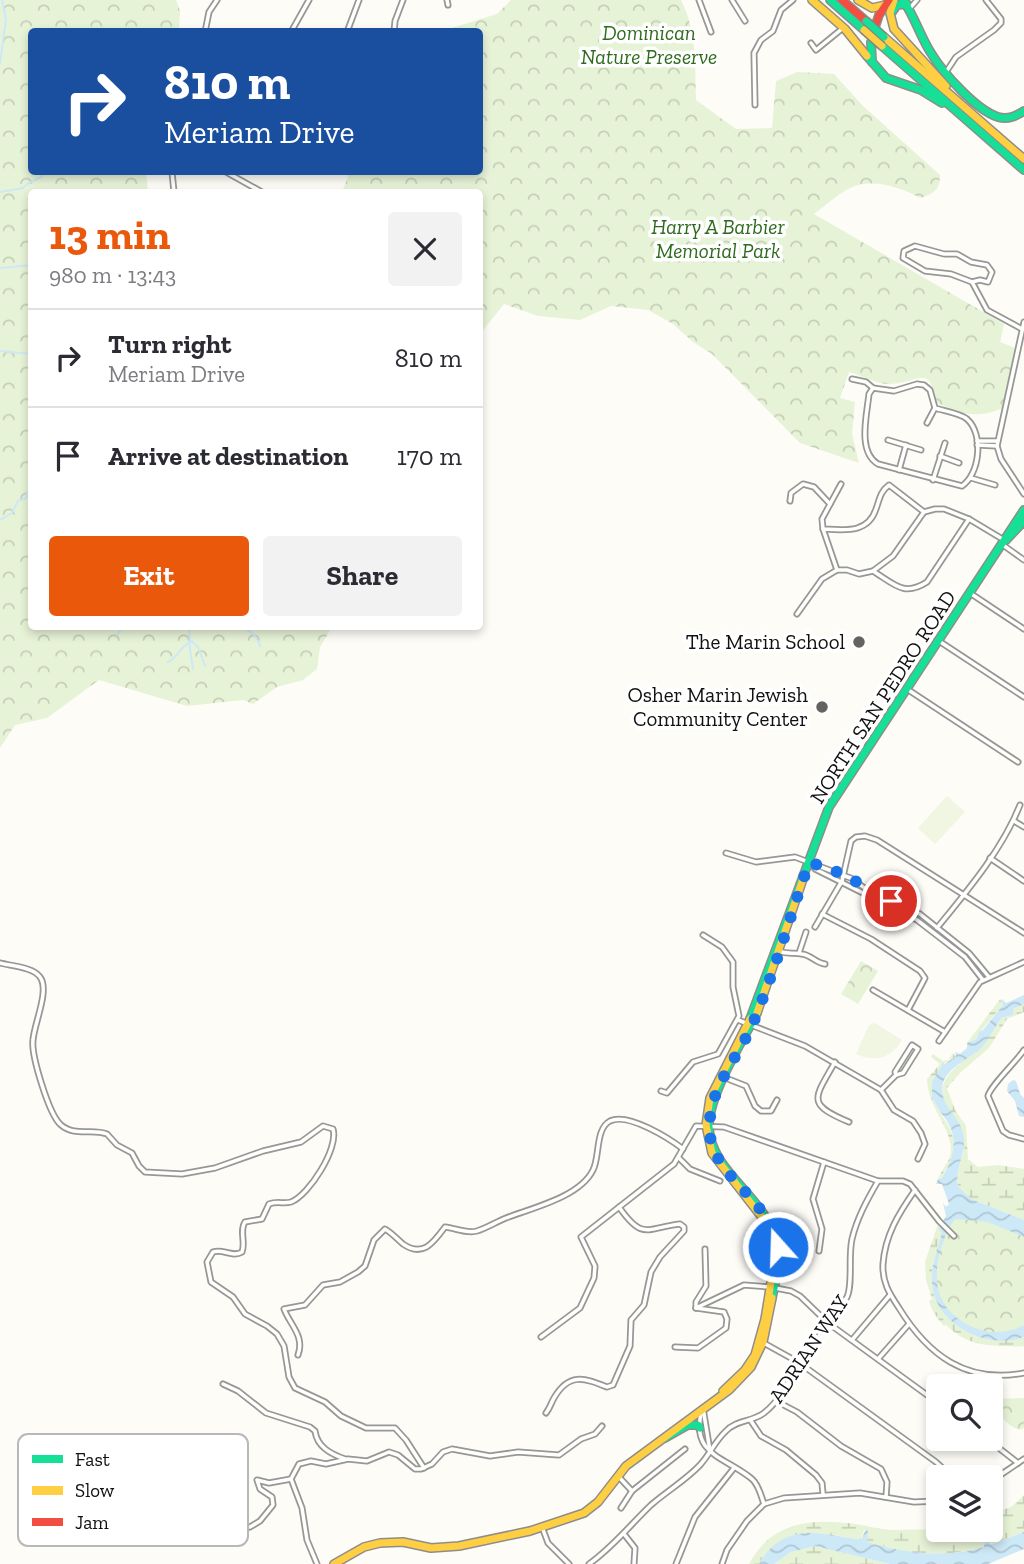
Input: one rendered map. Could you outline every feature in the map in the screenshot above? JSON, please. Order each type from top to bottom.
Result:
[{"type":"main road","points":[[812,0],[843,28],[886,78],[921,90],[961,115]]},
{"type":"main road","points":[[830,0],[1024,170]]},
{"type":"main road","points":[[842,0],[1024,159]]},
{"type":"main road","points":[[858,0],[872,8],[889,1]]},
{"type":"main road","points":[[889,1],[890,16],[897,33],[962,105]]},
{"type":"main road","points":[[874,66],[870,52],[871,42],[877,19],[889,1]]},
{"type":"main road","points":[[890,16],[896,6],[907,4],[933,58],[946,73],[996,116],[1012,118],[1024,111]]},
{"type":"main road","points":[[855,41],[866,47],[871,42]]},
{"type":"main road","name":"NORTH SAN PEDRO ROAD","points":[[1004,543],[1024,510]]},
{"type":"main road","name":"NORTH SAN PEDRO ROAD","points":[[339,1563],[364,1547],[380,1543],[403,1542],[431,1548],[447,1548],[542,1527],[589,1510],[601,1499],[617,1475],[718,1397],[748,1365],[761,1342],[772,1287],[775,1248],[764,1218],[717,1161],[709,1146],[710,1098],[750,1025],[829,807],[1004,543],[1024,521]]},
{"type":"main road","points":[[661,1440],[688,1425],[698,1425],[700,1428]]},
{"type":"street","points":[[206,28],[207,18],[217,0]]},
{"type":"street","points":[[293,28],[309,0]]},
{"type":"street","points":[[348,28],[359,0]]},
{"type":"street","points":[[394,28],[394,21],[403,0]]},
{"type":"street","points":[[699,0],[711,32]]},
{"type":"street","points":[[732,0],[746,21]]},
{"type":"street","points":[[755,105],[754,53],[761,40],[773,32],[781,10],[793,0]]},
{"type":"street","points":[[907,4],[917,0]]},
{"type":"street","points":[[946,73],[956,57],[1001,23],[986,0]]},
{"type":"street","points":[[811,43],[816,50],[843,28]]},
{"type":"street","points":[[231,175],[257,189]]},
{"type":"street","points":[[972,282],[988,282],[991,278],[990,268],[957,254],[944,254],[922,247],[910,247],[902,253],[906,260],[925,271],[951,274],[972,282],[986,310],[1023,329]]},
{"type":"street","points":[[1024,322],[997,444],[1001,458],[1024,494]]},
{"type":"street","points":[[852,379],[866,382],[873,388],[894,391],[924,385],[930,390],[935,408],[927,423]]},
{"type":"street","points":[[873,388],[869,394],[864,435],[870,457],[878,464],[962,486],[971,478],[976,468],[976,433],[966,418],[935,408]]},
{"type":"street","points":[[888,440],[921,450]]},
{"type":"street","points":[[933,480],[945,443]]},
{"type":"street","points":[[977,443],[997,444]]},
{"type":"street","points":[[899,470],[906,445]]},
{"type":"street","points":[[940,456],[959,463]]},
{"type":"street","points":[[971,478],[995,485]]},
{"type":"street","points":[[790,502],[791,493],[803,484],[814,487],[830,504]]},
{"type":"street","points":[[836,570],[822,528],[822,519],[841,484]]},
{"type":"street","points":[[822,528],[853,530],[867,524],[875,513],[881,491],[889,485],[925,512]]},
{"type":"street","points":[[797,614],[822,579],[836,570],[859,574],[873,571],[893,556],[925,512],[935,509],[944,509],[969,519],[1024,560]]},
{"type":"street","points":[[873,571],[900,588],[917,588],[927,582],[969,519]]},
{"type":"street","points":[[970,593],[1024,629]]},
{"type":"street","points":[[939,641],[1024,697]]},
{"type":"street","points":[[907,689],[1018,762]]},
{"type":"street","points":[[936,930],[965,895],[1014,821],[1020,806]]},
{"type":"street","points":[[1014,821],[1024,827]]},
{"type":"street","points":[[815,927],[842,881],[849,847],[856,837],[865,836],[877,840],[1024,933]]},
{"type":"street","points":[[726,853],[748,862],[795,857],[844,875],[910,909],[965,957],[983,980]]},
{"type":"street","points":[[990,858],[1024,881]]},
{"type":"street","points":[[809,863],[815,869],[936,930],[969,953],[989,977]]},
{"type":"street","points":[[822,914],[871,939],[920,971],[925,978],[923,986],[908,1010]]},
{"type":"street","points":[[799,953],[806,932]]},
{"type":"street","points":[[661,1091],[667,1093],[673,1088],[695,1061],[718,1054],[738,1020],[739,1009],[733,987],[733,962],[722,947],[702,935]]},
{"type":"street","points":[[778,951],[789,955],[805,954],[819,964],[825,964]]},
{"type":"street","points":[[939,1041],[983,980],[1024,962]]},
{"type":"street","points":[[0,963],[34,972],[42,981],[43,998],[32,1047],[51,1109],[58,1122],[73,1131],[107,1134],[117,1145],[132,1153],[145,1172],[182,1174],[215,1168],[263,1151],[301,1142],[323,1126],[333,1129],[334,1139],[328,1156],[312,1185],[292,1201],[269,1204],[262,1219],[245,1222],[242,1252],[233,1255],[213,1252],[207,1262],[209,1278],[233,1297],[246,1314],[276,1334],[285,1350],[289,1377],[295,1388],[325,1402],[341,1416],[366,1428],[395,1428],[425,1468]]},
{"type":"street","points":[[873,990],[945,1032]]},
{"type":"street","points":[[738,1020],[805,1046],[881,1090],[894,1110],[913,1121],[922,1133],[925,1144],[918,1159]]},
{"type":"street","points":[[881,1090],[903,1073],[918,1049],[912,1045],[895,1072],[897,1075]]},
{"type":"street","points":[[1024,1050],[1014,1065],[989,1090],[988,1096],[1003,1131],[1024,1139]]},
{"type":"street","points":[[835,1062],[817,1098],[818,1104],[825,1112],[849,1122]]},
{"type":"street","points":[[723,1077],[748,1088],[755,1106],[761,1111],[771,1111],[777,1100]]},
{"type":"street","points":[[298,1355],[299,1336],[284,1309],[305,1304],[323,1285],[340,1282],[358,1272],[365,1266],[374,1240],[385,1229],[403,1244],[421,1250],[428,1248],[445,1227],[474,1232],[509,1217],[535,1210],[587,1180],[595,1167],[602,1132],[612,1120],[643,1125],[664,1135],[683,1149]]},
{"type":"street","points":[[541,1337],[574,1314],[586,1298],[596,1269],[581,1237],[679,1158],[696,1126],[724,1127],[877,1181],[903,1181],[911,1184],[954,1236]]},
{"type":"street","points":[[679,1158],[690,1169],[720,1181]]},
{"type":"street","points":[[819,1251],[822,1228],[813,1199],[824,1162]]},
{"type":"street","name":"ADRIAN WAY","points":[[589,1564],[624,1534],[664,1493],[699,1466],[728,1428],[751,1421],[776,1401],[810,1340],[849,1295],[852,1240],[862,1210],[877,1181]]},
{"type":"street","points":[[915,1190],[898,1214],[885,1249],[884,1282],[890,1295],[909,1324],[935,1352],[968,1370],[995,1375],[1024,1373]]},
{"type":"street","points":[[546,1413],[560,1389],[572,1380],[585,1378],[607,1387],[613,1385],[630,1346],[631,1320],[644,1305],[651,1272],[660,1257],[684,1231],[680,1224],[646,1231],[632,1224],[619,1208]]},
{"type":"street","points":[[696,1308],[696,1302],[706,1286],[705,1249]]},
{"type":"street","points":[[696,1308],[737,1286],[772,1287],[792,1291],[825,1320],[926,1394]]},
{"type":"street","points":[[852,1340],[890,1295]]},
{"type":"street","points":[[675,1347],[698,1348],[726,1328],[727,1319],[724,1312],[696,1308]]},
{"type":"street","points":[[878,1359],[909,1324]]},
{"type":"street","points":[[761,1342],[798,1362],[939,1465]]},
{"type":"street","points":[[223,1384],[238,1391],[267,1413],[310,1427],[315,1431],[321,1446],[345,1460]]},
{"type":"street","points":[[776,1401],[814,1423],[841,1446],[881,1469],[887,1482],[886,1497]]},
{"type":"street","points":[[703,1408],[700,1428],[704,1446],[752,1479],[764,1504]]},
{"type":"street","points":[[703,1408],[710,1451]]},
{"type":"street","points":[[751,1421],[761,1436],[786,1450],[816,1475],[822,1483],[823,1494]]},
{"type":"street","points":[[317,1564],[307,1540],[302,1508],[291,1479],[296,1467],[303,1462],[326,1464],[345,1460],[367,1461],[389,1452],[398,1455],[415,1469],[425,1468],[443,1452],[452,1449],[490,1456],[518,1452],[559,1455],[581,1439],[595,1434],[601,1426]]},
{"type":"street","points":[[621,1508],[632,1491],[685,1450]]},
{"type":"street","points":[[1002,1451],[1018,1464]]},
{"type":"street","points":[[1003,1474],[1024,1459]]},
{"type":"street","points":[[676,1564],[695,1517],[734,1468]]},
{"type":"street","points":[[617,1475],[632,1491]]},
{"type":"street","points":[[250,1527],[260,1521],[273,1506],[272,1497],[258,1486],[257,1480],[269,1483],[291,1479]]},
{"type":"street","points":[[722,1564],[736,1535],[764,1504],[785,1498],[860,1493],[926,1502]]},
{"type":"street","points":[[542,1527],[548,1543],[569,1564]]},
{"type":"street","points":[[624,1534],[635,1548],[634,1564]]},
{"type":"green space","points":[[0,0],[176,0],[180,11],[179,28],[28,28],[28,175],[146,175],[148,189],[28,189],[28,630],[330,630],[320,647],[317,669],[303,680],[277,687],[253,704],[243,700],[187,706],[99,680],[47,718],[15,725],[0,748]]},
{"type":"green space","name":"Harry A Barbier Memorial Park","points":[[511,0],[681,0],[693,36],[696,100],[736,129],[772,128],[776,81],[797,72],[834,74],[863,106],[940,175],[935,190],[921,198],[887,185],[859,185],[841,193],[814,214],[1004,324],[1000,342],[1018,349],[1005,407],[987,413],[962,413],[937,403],[931,383],[927,379],[887,384],[849,372],[840,398],[855,402],[852,433],[859,463],[800,443],[712,354],[673,324],[648,310],[611,306],[580,320],[538,316],[504,304],[483,330],[483,189],[343,189],[349,175],[483,175],[483,28],[452,28],[497,14]]},
{"type":"green space","points":[[947,796],[965,812],[935,844],[918,828]]},
{"type":"green space","points":[[861,961],[878,971],[858,1004],[841,994]]},
{"type":"green space","points":[[1000,999],[1003,1005],[977,1039],[967,1043]]},
{"type":"green space","points":[[1024,1004],[1024,1012],[1007,1019],[989,1048],[947,1088],[955,1110],[966,1126],[968,1159],[978,1167],[998,1165],[1024,1169],[1024,1220],[971,1199],[958,1186],[963,1151],[962,1132],[945,1102],[943,1088],[951,1072],[987,1040],[1002,1018],[1013,1015],[1013,1009]]},
{"type":"green space","points":[[875,1023],[902,1040],[893,1051],[882,1057],[870,1058],[856,1054],[869,1025]]},
{"type":"green space","points":[[953,1053],[956,1056],[943,1064],[932,1082],[937,1108],[953,1135],[954,1147],[941,1179],[938,1179],[951,1150],[950,1141],[928,1090],[927,1079],[940,1064],[931,1057],[933,1054],[943,1061],[948,1060]]},
{"type":"green space","points":[[957,1206],[1024,1226],[1024,1333],[1011,1340],[968,1330],[940,1306],[934,1272],[938,1240]]},
{"type":"green space","points":[[938,1224],[943,1233],[934,1263],[932,1282],[935,1297],[942,1310],[952,1322],[979,1337],[1009,1340],[1024,1337],[1024,1346],[974,1342],[944,1326],[937,1317],[929,1301],[932,1299],[926,1280],[925,1262]]},
{"type":"green space","points":[[1024,1398],[1024,1428],[1014,1428],[1003,1419],[1003,1399]]},
{"type":"green space","points":[[1024,1495],[1024,1532],[1003,1540],[1003,1510],[1011,1507]]},
{"type":"green space","points":[[840,1522],[889,1530],[926,1530],[926,1542],[985,1542],[984,1547],[953,1553],[925,1553],[866,1542],[868,1531],[864,1530],[861,1540],[818,1533],[804,1534],[779,1542],[759,1564],[749,1564],[769,1539],[795,1526]]},
{"type":"green space","points":[[815,1546],[890,1564],[774,1564],[791,1552]]},
{"type":"water","points":[[1024,995],[1024,1004],[1013,1009],[1013,1015],[1002,1018],[984,1045],[949,1072],[942,1087],[945,1101],[961,1127],[964,1139],[958,1186],[971,1199],[1024,1220],[1024,1237],[988,1222],[955,1219],[940,1254],[937,1283],[944,1304],[952,1314],[974,1328],[987,1331],[1012,1330],[1024,1325],[1024,1337],[994,1340],[979,1337],[952,1322],[935,1297],[932,1282],[942,1233],[939,1229],[946,1216],[943,1203],[946,1207],[949,1204],[942,1184],[936,1184],[948,1167],[954,1146],[949,1125],[932,1100],[932,1082],[943,1063],[956,1056],[955,1052],[960,1054],[967,1048],[967,1043],[977,1039],[979,1032],[1003,1005],[1002,999],[1006,1003]]},
{"type":"water","points":[[1013,1080],[1024,1098],[1024,1117],[1019,1116],[1015,1101],[1007,1091],[1008,1084]]},
{"type":"water","points":[[866,1529],[867,1542],[911,1552],[940,1554],[969,1551],[984,1547],[984,1542],[1003,1542],[1024,1532],[1024,1549],[988,1564],[890,1564],[815,1546],[791,1552],[774,1564],[759,1564],[779,1541],[791,1536],[817,1533],[861,1540]]},
{"type":"waterway","points":[[0,63],[6,19],[2,0]]},
{"type":"waterway","points":[[0,192],[23,188],[43,175]]},
{"type":"waterway","points":[[0,268],[28,265]]},
{"type":"waterway","points":[[0,351],[28,354]]},
{"type":"waterway","points":[[0,520],[12,513],[18,501],[26,498],[28,493]]},
{"type":"waterway","points":[[117,635],[120,630]]},
{"type":"waterway","points":[[168,662],[190,642],[189,630]]},
{"type":"waterway","points":[[248,630],[260,646]]},
{"type":"waterway","points":[[191,641],[198,647],[205,666]]},
{"type":"waterway","points":[[189,642],[193,669]]},
{"type":"traffic: fast","points":[[830,0],[864,30]]},
{"type":"traffic: fast","points":[[903,0],[936,61],[970,99],[998,117],[1012,117],[1024,111]]},
{"type":"traffic: fast","points":[[892,12],[897,5],[907,4]]},
{"type":"traffic: fast","points":[[866,21],[884,37]]},
{"type":"traffic: fast","points":[[871,42],[872,62]]},
{"type":"traffic: fast","points":[[882,46],[1024,170]]},
{"type":"traffic: fast","points":[[867,56],[886,78],[921,90],[942,103]]},
{"type":"traffic: fast","points":[[750,1019],[829,807],[1024,510]]},
{"type":"traffic: fast","points":[[1006,540],[1024,521]]},
{"type":"traffic: fast","points":[[757,1013],[720,1084],[710,1113],[709,1126],[718,1157],[772,1228],[778,1258],[772,1298]]},
{"type":"traffic: fast","points":[[665,1438],[688,1425],[698,1425],[700,1428]]},
{"type":"traffic: slow","points":[[812,0],[845,29],[867,56]]},
{"type":"traffic: slow","points":[[858,0],[872,8],[885,5]]},
{"type":"traffic: slow","points":[[894,0],[890,13],[894,29],[946,86]]},
{"type":"traffic: slow","points":[[864,30],[882,46]]},
{"type":"traffic: slow","points":[[884,37],[1024,159]]},
{"type":"traffic: slow","points":[[757,1013],[803,879]]},
{"type":"traffic: slow","points":[[723,1391],[745,1370],[755,1355],[765,1319],[775,1258],[774,1240],[768,1225],[712,1153],[706,1125],[710,1098],[750,1019]]},
{"type":"traffic: slow","points":[[334,1564],[364,1547],[380,1543],[403,1542],[431,1548],[459,1546],[530,1531],[584,1513],[598,1502],[626,1466],[729,1390],[751,1367],[763,1342],[772,1298]]},
{"type":"traffic: jam","points":[[842,0],[866,21]]},
{"type":"traffic: jam","points":[[874,30],[879,15],[889,0]]},
{"type":"place","name":"The Marin School","points":[[859,642]]},
{"type":"place","name":"Osher Marin Jewish Community Center","points":[[822,707]]},
{"type":"route","points":[[778,1247],[767,1216],[726,1168],[712,1145],[709,1125],[714,1098],[752,1026],[809,863],[818,864],[853,879],[891,901]]},
{"type":"park label","name":"Dominican Nature Preserve","points":[[649,45]]}]
